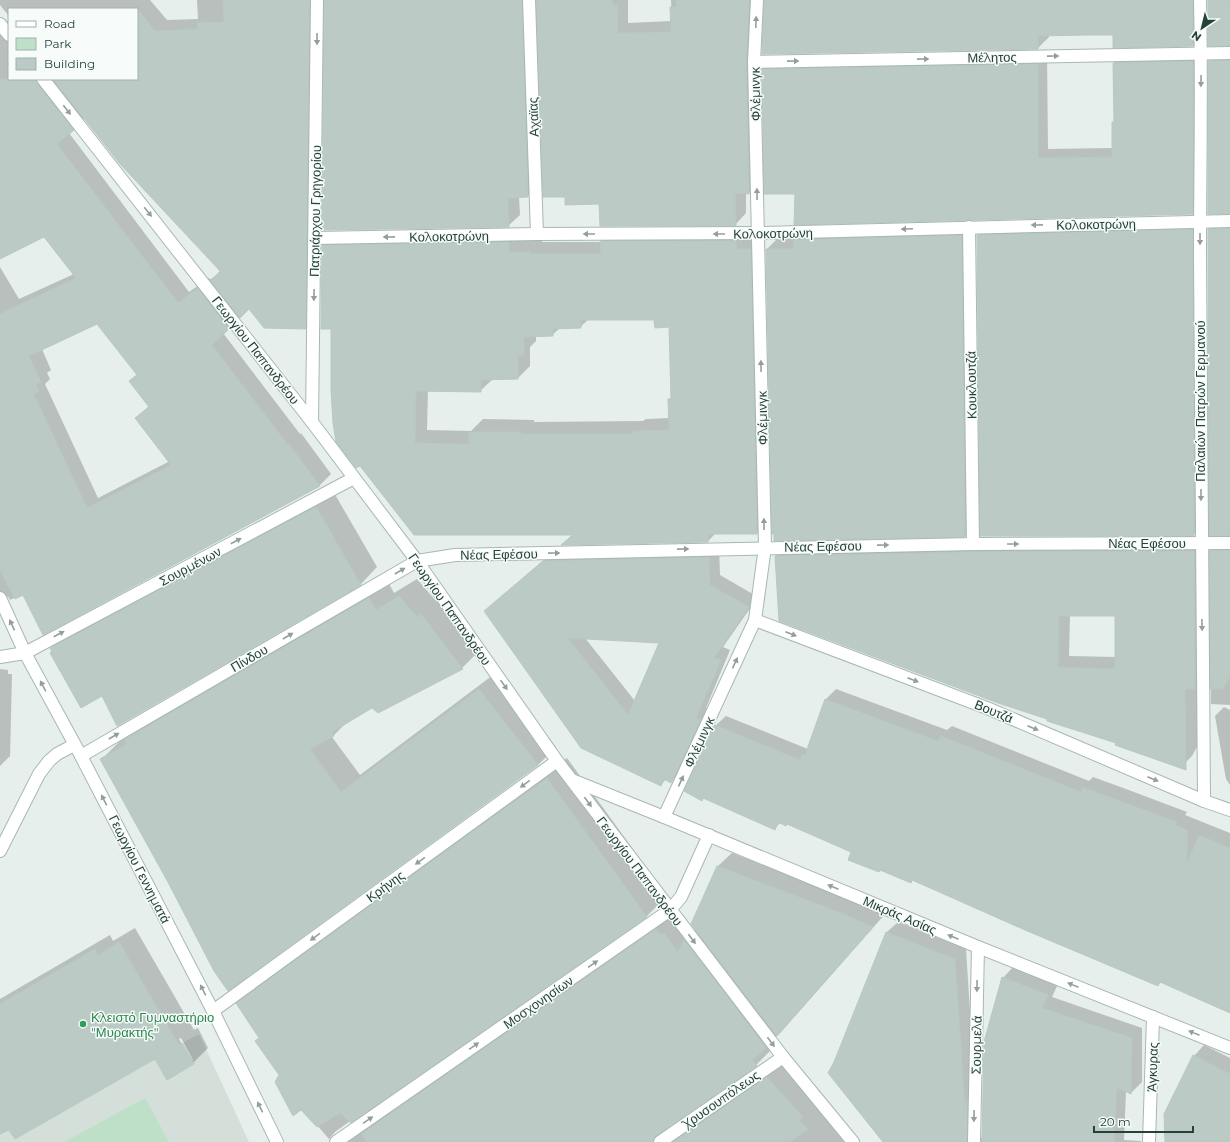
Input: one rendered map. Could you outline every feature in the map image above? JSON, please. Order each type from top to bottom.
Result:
[{"type":"street","name":"Πατριάρχου Γρηγορίου","points":[[312,422],[317,0]]},
{"type":"street","name":"Αχαϊας","points":[[529,0],[537,234]]},
{"type":"street","name":"Φλέμινγκ","points":[[664,817],[755,620],[765,548],[754,62],[757,0]]},
{"type":"street","name":"Παλαιών Πατρών Γερμανού","points":[[1200,0],[1202,53],[1200,221],[1201,543],[1204,801]]},
{"type":"street","points":[[0,24],[8,34]]},
{"type":"street","name":"Μέλητος","points":[[754,62],[1230,53]]},
{"type":"street","name":"Γεωργίου Παπανδρέου","points":[[44,80],[312,422],[417,561],[571,780],[783,1057],[852,1142]]},
{"type":"street","name":"Κολοκοτρώνη","points":[[315,238],[537,234],[758,233],[1230,221]]},
{"type":"street","name":"Κουκλουτζά","points":[[969,227],[973,544]]},
{"type":"street","name":"Σουρμένων","points":[[0,657],[25,652],[354,478]]},
{"type":"street","name":"Νέας Εφέσου","points":[[417,561],[455,555],[765,548],[973,544],[1230,543]]},
{"type":"street","name":"Πίνδου","points":[[81,756],[417,561]]},
{"type":"street","name":"Γεωργίου Γεννηματά","points":[[0,598],[25,652],[81,756],[213,1011],[277,1142]]},
{"type":"street","name":"Βουτζά","points":[[755,620],[987,708],[1204,801],[1230,810]]},
{"type":"street","points":[[0,851],[39,774],[48,761],[57,754],[74,745]]},
{"type":"street","name":"Κρήνης","points":[[213,1011],[557,761]]},
{"type":"street","name":"Μικράς Ασίας","points":[[571,780],[709,835],[978,947],[1230,1048]]},
{"type":"street","name":"Μοσχονησίων","points":[[336,1142],[670,910],[681,897],[709,835]]},
{"type":"street","name":"Σουρμελά","points":[[974,1142],[978,947]]},
{"type":"street","name":"Άγκυρας","points":[[1149,1142],[1153,1016]]},
{"type":"street","name":"Χρυσουπόλεως","points":[[660,1142],[783,1057]]},
{"type":"shaded area","points":[[199,1034],[249,1142],[0,1142],[0,1114],[15,1139]]},
{"type":"green space","points":[[145,1098],[169,1142],[64,1142]]},
{"type":"building","points":[[223,0],[310,0],[306,329],[264,328],[249,309],[240,318],[210,280],[221,272],[120,164],[54,80],[138,80],[138,9],[155,31],[198,29],[197,23],[224,22]]},
{"type":"building","points":[[324,0],[522,0],[528,197],[508,198],[509,227],[322,230]]},
{"type":"building","points":[[536,0],[612,0],[613,5],[617,5],[618,33],[671,32],[670,7],[677,7],[676,0],[749,0],[746,62],[749,194],[735,193],[736,226],[600,226],[599,204],[565,205],[565,197],[543,197]]},
{"type":"building","points":[[764,0],[1193,0],[1193,46],[1113,48],[1113,35],[1086,35],[1038,36],[1038,49],[762,54]]},
{"type":"building","points":[[1208,0],[1230,0],[1230,46],[1208,46]]},
{"type":"building","points":[[1230,60],[1230,214],[1208,214],[1208,61]]},
{"type":"building","points":[[1193,61],[1193,214],[794,225],[795,194],[764,194],[762,69],[1038,64],[1038,158],[1112,157],[1112,122],[1114,122],[1113,63]]},
{"type":"building","points":[[0,79],[36,80],[37,84],[74,130],[57,144],[178,303],[198,288],[229,329],[212,345],[320,486],[43,635],[23,595],[15,599],[0,570],[0,314],[76,278],[44,237],[0,259]],"holes":[[[97,324],[137,375],[129,381],[149,407],[135,418],[171,465],[87,508],[34,394],[39,391],[36,384],[41,382],[29,356]]]},
{"type":"building","points":[[1230,228],[1230,536],[1209,536],[1208,229]]},
{"type":"building","points":[[1193,229],[1194,536],[980,536],[977,235]]},
{"type":"building","points":[[962,235],[965,537],[774,541],[774,534],[772,534],[766,249],[793,249],[794,240]]},
{"type":"building","points":[[600,241],[736,241],[736,249],[751,249],[757,534],[708,534],[708,542],[561,545],[573,535],[414,535],[360,466],[356,468],[336,442],[331,390],[331,329],[321,329],[322,245],[509,242],[509,252],[530,252],[530,254],[601,254]],"holes":[[[581,320],[654,320],[655,328],[669,327],[671,399],[668,399],[669,430],[632,431],[632,434],[521,434],[521,432],[469,432],[469,444],[415,443],[416,391],[481,392],[481,380],[518,379],[518,355],[524,355],[524,337],[553,336],[553,329],[581,328]]]},
{"type":"building","points":[[316,507],[361,585],[117,726],[102,696],[81,708],[50,653],[52,652],[50,648]]},
{"type":"building","points":[[1230,550],[1230,676],[1223,689],[1210,689],[1209,551]]},
{"type":"building","points":[[1194,551],[1195,689],[1185,689],[1186,770],[1115,745],[1116,743],[1047,721],[1047,719],[998,703],[779,621],[775,556],[973,552]],"holes":[[[1059,616],[1115,616],[1115,669],[1058,667]]]},
{"type":"building","points":[[709,557],[710,585],[749,607],[714,658],[721,660],[696,718],[701,720],[671,783],[664,779],[661,786],[581,748],[484,611],[543,561]],"holes":[[[568,638],[659,643],[628,715]]]},
{"type":"building","points":[[399,596],[417,617],[421,614],[463,669],[378,713],[372,708],[332,732],[334,736],[310,749],[341,792],[479,689],[538,765],[228,991],[214,971],[169,884],[100,759],[127,744],[124,740],[369,598],[376,610]]},
{"type":"building","points":[[825,699],[938,741],[941,736],[1081,792],[1082,787],[1177,822],[1176,825],[1187,830],[1187,863],[1199,835],[1230,848],[1230,1013],[1160,982],[1158,986],[1025,930],[912,880],[911,883],[880,870],[879,872],[848,860],[851,852],[787,824],[786,826],[778,822],[775,830],[703,798],[702,801],[684,791],[715,725],[800,760],[802,754],[805,755]]},
{"type":"building","points":[[547,778],[647,917],[351,1123],[340,1113],[317,1127],[301,1110],[293,1116],[275,1082],[279,1075],[255,1041],[259,1038],[236,1003]]},
{"type":"building","points":[[717,866],[844,914],[873,927],[777,1036],[691,924]]},
{"type":"building","points":[[656,929],[661,935],[664,933],[678,952],[684,939],[766,1048],[752,1060],[757,1066],[656,1136],[653,1142],[367,1142],[361,1134]]},
{"type":"building","points":[[886,932],[955,959],[965,1108],[967,1099],[967,1142],[883,1142],[828,1073],[834,1062]]},
{"type":"building","name":"Κλειστό Γυμναστήριο \"Μυρακτής\"","points":[[119,942],[179,1045],[182,1043],[194,1064],[167,1080],[155,1059],[15,1139],[9,1130],[0,1134],[0,1004],[95,949],[98,955]]},
{"type":"building","points":[[1002,977],[1048,995],[1042,1008],[1132,1038],[1131,1094],[1117,1088],[1114,1142],[982,1142],[984,1042]]},
{"type":"building","points":[[1193,1055],[1230,1074],[1230,1142],[1165,1142],[1164,1114]]},
{"type":"building","points":[[767,1077],[803,1117],[799,1120],[808,1129],[790,1142],[673,1142]]},
{"type":"place","name":"Κλειστό Γυμναστήριο \"Μυρακτής\"","points":[[83,1024]]}]
